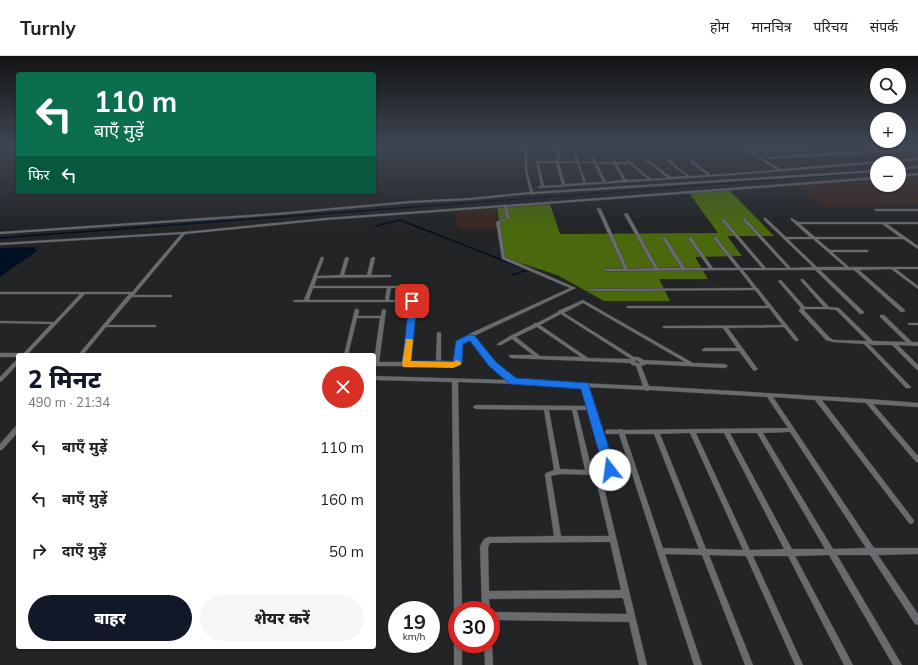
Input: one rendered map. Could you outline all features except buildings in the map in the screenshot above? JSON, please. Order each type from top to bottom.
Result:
[{"type":"street","points":[[527,173],[532,194]]},
{"type":"street","points":[[540,173],[543,186]]},
{"type":"street","points":[[561,173],[564,185]]},
{"type":"street","points":[[581,173],[585,184]]},
{"type":"street","points":[[601,173],[605,182]]},
{"type":"street","points":[[622,173],[626,181]]},
{"type":"street","points":[[643,173],[650,179]]},
{"type":"street","points":[[664,173],[670,178]]},
{"type":"street","points":[[685,173],[688,176]]},
{"type":"street","points":[[539,187],[732,173]]},
{"type":"street","points":[[785,173],[791,177]]},
{"type":"street","points":[[0,233],[277,214],[403,203],[470,199],[515,194],[842,173]]},
{"type":"street","points":[[906,175],[918,174]]},
{"type":"street","points":[[0,244],[184,233],[320,219],[870,179]]},
{"type":"street","points":[[376,364],[438,365],[457,363],[459,343],[471,337],[473,333],[574,289],[551,277],[503,258],[498,222],[508,218],[505,205]]},
{"type":"street","points":[[599,209],[627,270]]},
{"type":"street","points":[[876,210],[918,210]]},
{"type":"street","points":[[626,214],[656,269]]},
{"type":"street","points":[[744,219],[789,268]]},
{"type":"street","points":[[766,219],[862,313]]},
{"type":"street","points":[[792,219],[848,268]]},
{"type":"street","points":[[723,220],[764,268]]},
{"type":"street","points":[[883,223],[918,248]]},
{"type":"street","points":[[912,223],[918,226]]},
{"type":"street","points":[[798,224],[918,223]]},
{"type":"street","points":[[82,353],[184,233]]},
{"type":"street","points":[[664,238],[683,269]]},
{"type":"street","points":[[690,238],[711,268]]},
{"type":"street","points":[[716,238],[797,340]]},
{"type":"street","points":[[785,238],[904,238]]},
{"type":"street","points":[[828,251],[867,251]]},
{"type":"street","points":[[306,301],[322,258]]},
{"type":"street","points":[[342,276],[347,258]]},
{"type":"street","points":[[369,276],[373,258]]},
{"type":"street","points":[[606,270],[711,268],[918,268]]},
{"type":"street","points":[[855,268],[903,310]]},
{"type":"street","points":[[893,268],[918,288]]},
{"type":"street","points":[[315,277],[390,276]]},
{"type":"street","points":[[802,280],[828,308]]},
{"type":"street","points":[[780,281],[804,308],[837,309],[872,342]]},
{"type":"street","points":[[311,287],[401,287]]},
{"type":"street","points":[[387,301],[389,287]]},
{"type":"street","points":[[590,290],[757,289]]},
{"type":"street","points":[[0,293],[84,293],[170,296]]},
{"type":"street","points":[[26,353],[84,293]]},
{"type":"street","points":[[499,344],[580,301],[585,301],[693,365]]},
{"type":"street","points":[[295,302],[413,302],[407,364]]},
{"type":"street","points":[[628,307],[771,307]]},
{"type":"street","points":[[804,308],[801,309],[828,340],[918,344]]},
{"type":"street","points":[[346,353],[357,310]]},
{"type":"street","points":[[376,358],[384,310]]},
{"type":"street","points":[[560,312],[633,360]]},
{"type":"street","points":[[882,316],[911,344]]},
{"type":"street","points":[[355,317],[383,317]]},
{"type":"street","points":[[0,322],[55,323]]},
{"type":"street","points":[[536,324],[588,360]]},
{"type":"street","points":[[910,324],[918,324]]},
{"type":"street","points":[[105,326],[154,326]]},
{"type":"street","points":[[664,327],[786,326]]},
{"type":"street","points":[[725,327],[755,369]]},
{"type":"street","points":[[438,365],[439,333]]},
{"type":"street","points":[[471,337],[492,364],[513,382]]},
{"type":"street","points":[[512,337],[540,357]]},
{"type":"street","points":[[865,342],[908,387]]},
{"type":"street","points":[[893,343],[918,368]]},
{"type":"street","points":[[704,350],[741,349]]},
{"type":"street","points":[[0,355],[16,355]]},
{"type":"street","points":[[511,356],[588,360],[639,359],[647,389]]},
{"type":"street","points":[[0,380],[16,363]]},
{"type":"street","points":[[641,364],[724,366]]},
{"type":"street","points":[[376,378],[513,382],[769,395],[867,401],[917,406]]},
{"type":"street","points":[[455,380],[458,601]]},
{"type":"street","points":[[558,539],[547,476],[549,473],[607,472],[610,468],[585,386]]},
{"type":"street","points":[[769,395],[918,621]]},
{"type":"street","points":[[817,398],[911,521]]},
{"type":"street","points":[[867,401],[918,460]]},
{"type":"street","points":[[476,407],[592,408]]},
{"type":"street","points":[[546,407],[557,472]]},
{"type":"street","points":[[574,408],[613,539],[643,665]]},
{"type":"street","points":[[0,448],[16,430]]},
{"type":"street","points":[[608,432],[792,430]]},
{"type":"street","points":[[621,431],[698,665]]},
{"type":"street","points":[[656,431],[749,665]]},
{"type":"street","points":[[692,431],[798,665]]},
{"type":"street","points":[[726,431],[849,665]]},
{"type":"street","points":[[760,431],[898,665]]},
{"type":"street","points":[[486,601],[484,547],[488,540],[613,539]]},
{"type":"street","points":[[660,552],[873,553],[918,551]]},
{"type":"street","points":[[486,595],[626,594]]},
{"type":"street","points":[[500,616],[632,618]]},
{"type":"street","points":[[458,653],[458,665]]},
{"type":"street","points":[[488,653],[489,665]]},
{"type":"shaded area","points":[[918,177],[918,206],[823,207],[795,186],[870,181],[870,192],[906,192],[906,178]]},
{"type":"shaded area","points":[[495,208],[498,229],[458,229],[455,212]]},
{"type":"green space","points":[[729,190],[774,236],[727,236],[742,256],[695,257],[708,279],[659,279],[670,301],[604,301],[557,275],[505,258],[497,208],[550,204],[560,234],[718,233],[689,193]]},
{"type":"water","points":[[34,247],[37,251],[0,277],[0,248]]},
{"type":"waterway","points":[[414,207],[858,173]]},
{"type":"waterway","points":[[0,238],[427,206]]},
{"type":"waterway","points":[[376,226],[400,220],[520,267]]},
{"type":"waterway","points":[[512,275],[527,270],[526,269]]},
{"type":"slow traffic","points":[[409,341],[407,364],[453,365],[457,363]]},
{"type":"route","points":[[412,301],[413,304],[407,364],[456,364],[458,362],[458,344],[471,337],[492,364],[513,382],[585,386],[610,470]]}]
